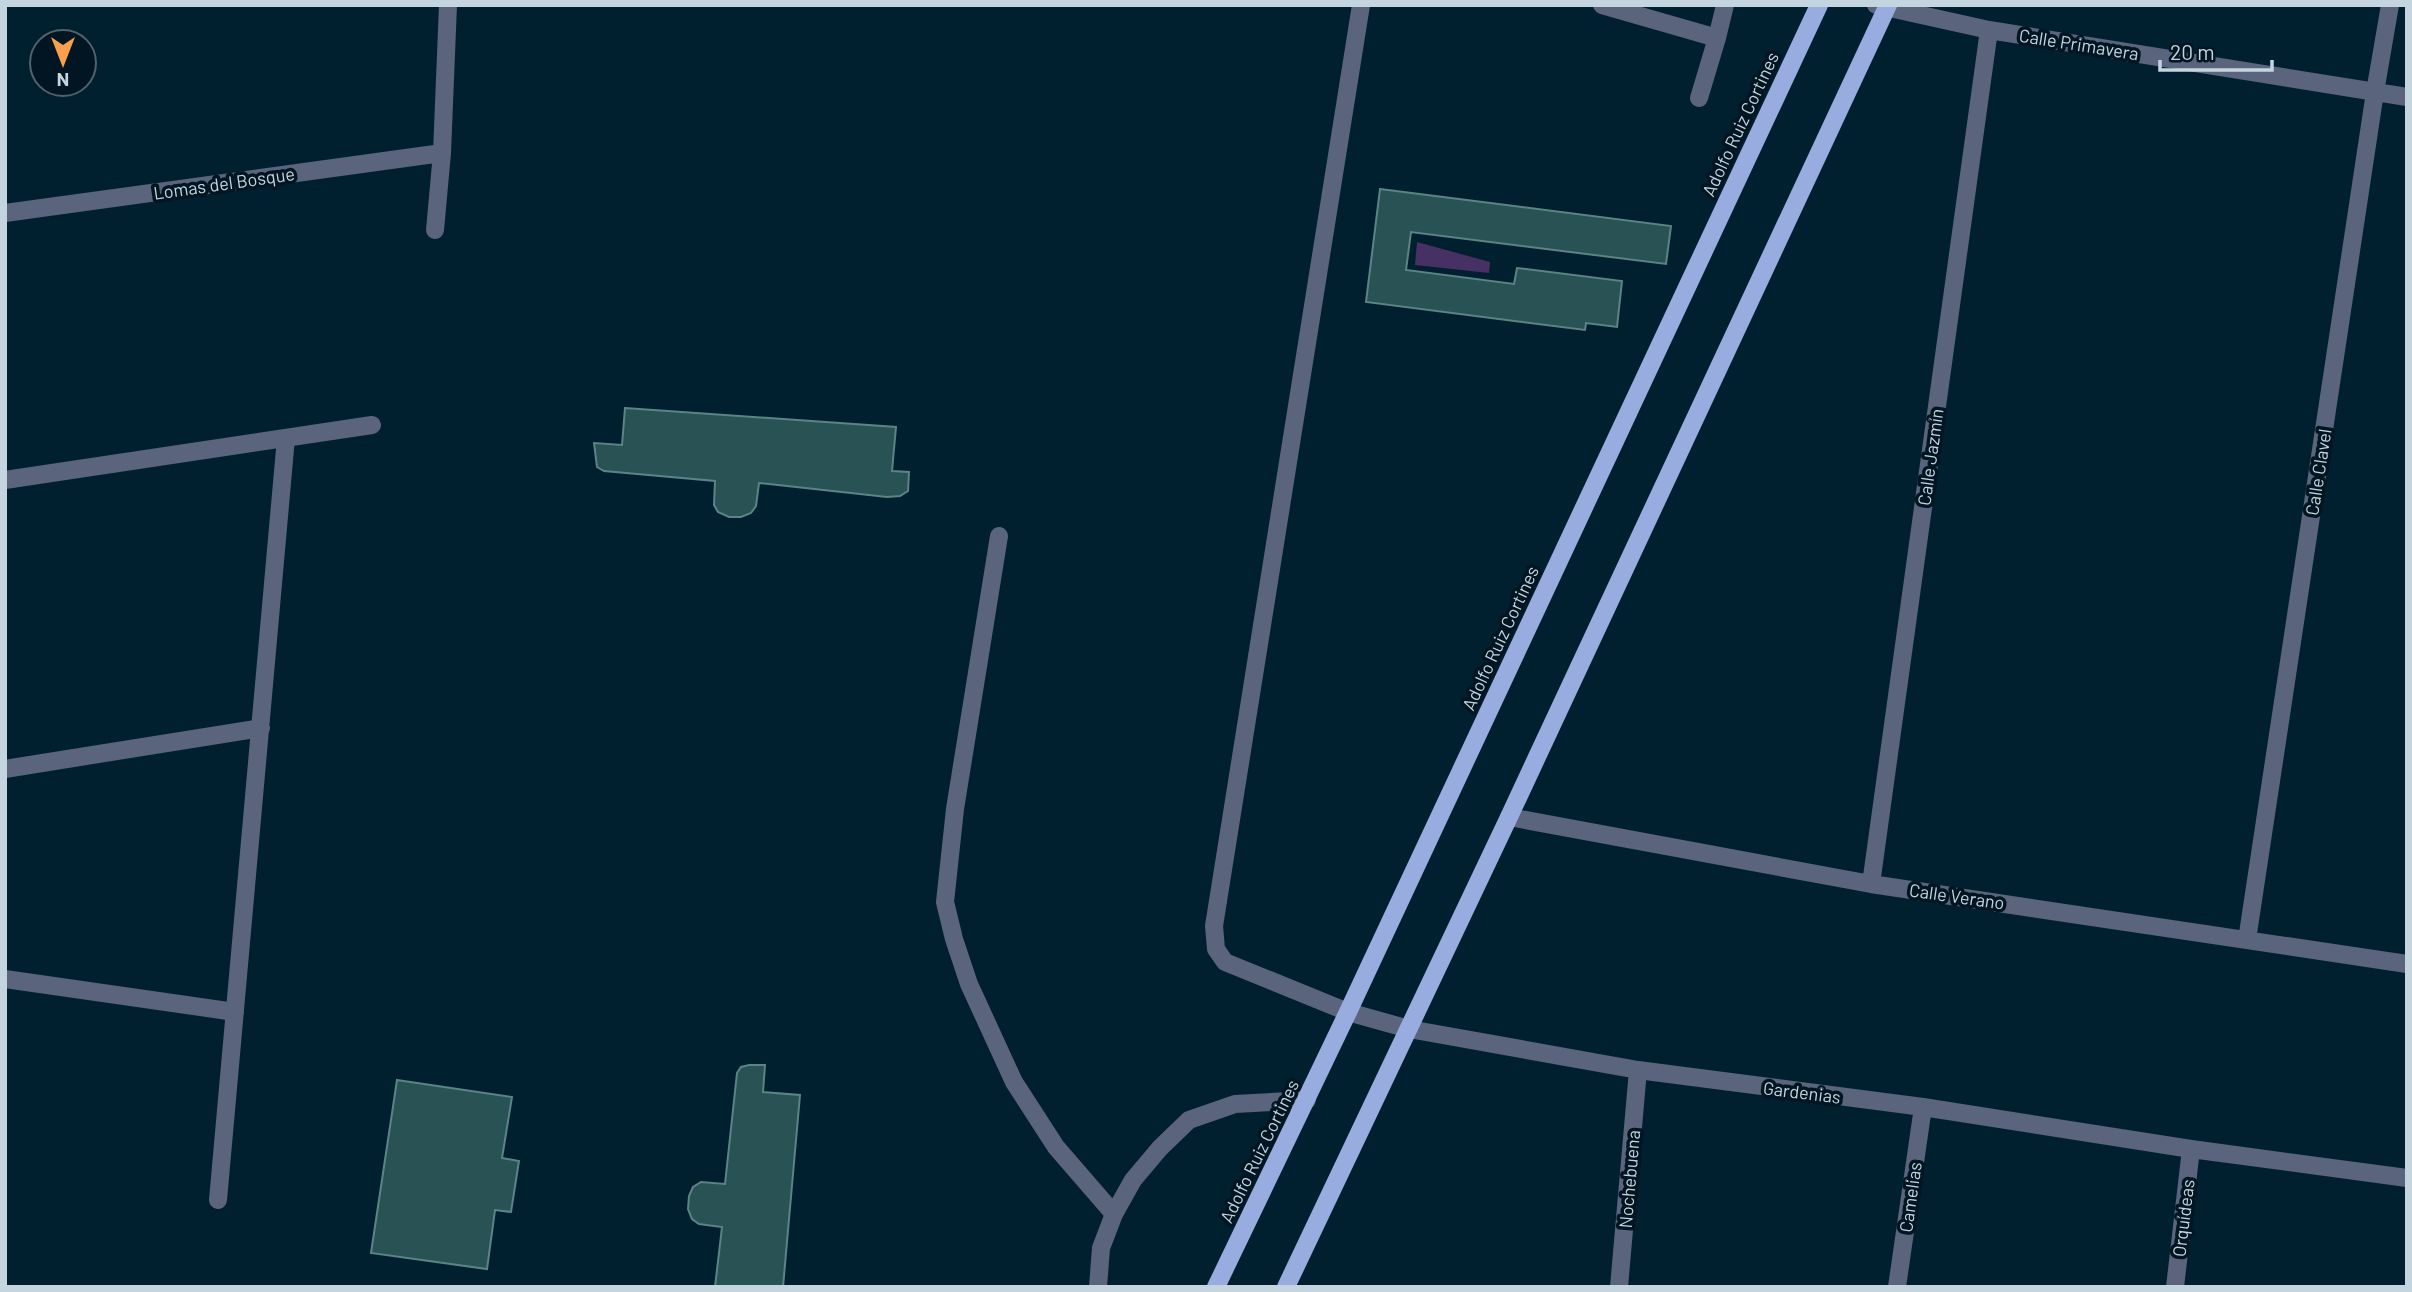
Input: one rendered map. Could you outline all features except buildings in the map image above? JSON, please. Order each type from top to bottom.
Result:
[{"type":"main road","name":"Adolfo Ruiz Cortines","points":[[1216,1287],[1307,1100],[1819,5]]},
{"type":"main road","points":[[1286,1287],[1509,817],[1884,6]]},
{"type":"street","points":[[435,229],[442,153],[448,5]]},
{"type":"street","name":"Gardenias","points":[[1360,5],[1217,912],[1214,937],[1216,949],[1226,962],[1348,1012],[1409,1030],[1638,1070],[1923,1107],[2191,1149],[2407,1178]]},
{"type":"street","points":[[1602,5],[1717,38]]},
{"type":"street","points":[[1699,98],[1725,5]]},
{"type":"street","name":"Calle Clavel","points":[[2247,940],[2390,5]]},
{"type":"street","name":"Calle Primavera","points":[[1884,6],[1989,30],[2407,97]]},
{"type":"street","name":"Calle Jazmín","points":[[1871,884],[1989,30]]},
{"type":"street","name":"Lomas del Bosque","points":[[5,213],[442,153]]},
{"type":"street","points":[[5,481],[372,425]]},
{"type":"street","points":[[218,1199],[286,439]]},
{"type":"street","points":[[999,536],[955,809],[945,902],[969,984],[1014,1082],[1056,1147],[1114,1214]]},
{"type":"street","points":[[5,769],[261,728]]},
{"type":"street","name":"Calle Verano","points":[[1509,817],[1871,884],[2407,964]]},
{"type":"street","points":[[5,979],[235,1012]]},
{"type":"street","name":"Nochebuena","points":[[1619,1287],[1638,1070]]},
{"type":"street","points":[[1098,1287],[1101,1248],[1114,1214],[1133,1180],[1189,1120],[1235,1104],[1307,1100]]},
{"type":"street","name":"Camelias","points":[[1898,1287],[1923,1107]]},
{"type":"street","name":"Orquídeas","points":[[2175,1287],[2191,1149]]},
{"type":"shaded area","points":[[1417,242],[1490,262],[1489,273],[1415,265]]}]
